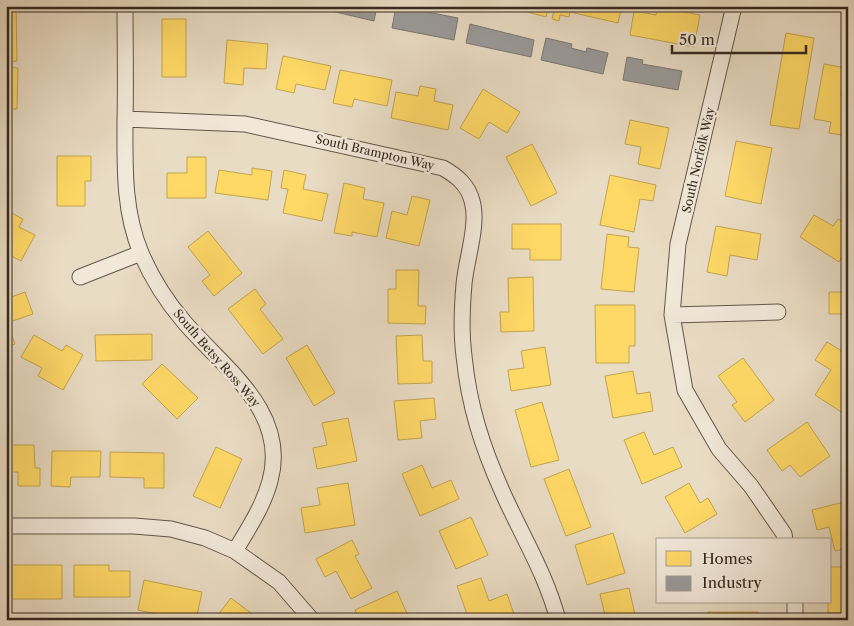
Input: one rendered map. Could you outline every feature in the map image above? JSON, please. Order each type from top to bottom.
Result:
[{"type":"street","name":"South Betsy Ross Way","points":[[125,6],[125,173],[128,212],[141,253],[159,288],[185,323],[246,388],[263,411],[270,431],[272,454],[271,479],[261,506],[235,552]]},
{"type":"street","name":"South Norfolk Way","points":[[734,6],[678,244],[672,315],[685,390],[719,449],[751,486],[784,534],[785,538]]},
{"type":"street","name":"South Brampton Way","points":[[126,119],[215,121],[264,127],[443,168],[457,176],[468,190],[473,209],[464,284],[464,355],[474,422],[502,491],[533,554],[558,620]]},
{"type":"street","points":[[80,277],[141,253]]},
{"type":"street","points":[[672,315],[778,312]]},
{"type":"street","points":[[6,526],[134,526],[171,529],[205,538],[235,552],[279,582],[312,620]]},
{"type":"street","points":[[795,604],[795,620]]},
{"type":"building: Homes","points":[[6,6],[16,6],[17,61],[6,62]]},
{"type":"building: Homes","points":[[505,6],[549,6],[546,17]]},
{"type":"building: Homes","points":[[555,6],[622,6],[618,23],[570,12],[569,17],[560,15],[559,21],[552,19]]},
{"type":"building: Homes","points":[[657,7],[700,15],[694,47],[630,35],[634,11],[656,15]]},
{"type":"building: Homes","points":[[162,19],[186,19],[186,77],[162,77]]},
{"type":"building: Homes","points":[[786,33],[814,38],[799,129],[770,125]]},
{"type":"building: Homes","points":[[227,40],[268,44],[266,69],[244,68],[243,85],[224,83]]},
{"type":"building: Homes","points":[[283,56],[331,66],[325,90],[296,84],[294,93],[276,89]]},
{"type":"building: Homes","points":[[824,64],[846,68],[841,95],[848,97],[848,136],[829,133],[831,122],[814,119]]},
{"type":"building: Homes","points":[[6,67],[18,68],[17,109],[6,109]]},
{"type":"building: Homes","points":[[340,70],[392,80],[387,106],[354,99],[352,107],[333,103]]},
{"type":"building: Homes","points":[[420,86],[436,89],[434,101],[453,105],[448,130],[391,118],[396,92],[418,96]]},
{"type":"building: Homes","points":[[483,89],[520,112],[507,133],[489,122],[479,139],[460,128]]},
{"type":"building: Homes","points":[[630,120],[669,128],[660,169],[638,164],[641,147],[625,144]]},
{"type":"building: Homes","points":[[736,141],[772,148],[761,204],[725,196]]},
{"type":"building: Homes","points":[[532,144],[557,193],[531,206],[506,157]]},
{"type":"building: Homes","points":[[57,156],[91,156],[91,181],[85,181],[85,206],[57,206]]},
{"type":"building: Homes","points":[[187,157],[206,157],[206,198],[167,198],[167,173],[187,173]]},
{"type":"building: Homes","points":[[252,168],[272,171],[268,200],[215,193],[219,170],[252,175]]},
{"type":"building: Homes","points":[[284,170],[306,175],[303,189],[328,194],[322,221],[283,213],[288,189],[281,188]]},
{"type":"building: Homes","points":[[610,175],[656,185],[653,201],[640,199],[634,232],[600,225]]},
{"type":"building: Homes","points":[[344,183],[365,188],[363,199],[384,203],[377,237],[352,232],[352,236],[334,233]]},
{"type":"building: Homes","points":[[412,196],[430,200],[419,246],[386,238],[392,211],[407,215]]},
{"type":"building: Homes","points":[[6,210],[23,219],[19,227],[35,235],[21,261],[6,253]]},
{"type":"building: Homes","points":[[814,215],[833,226],[838,219],[848,225],[844,233],[848,235],[848,247],[839,262],[800,237]]},
{"type":"building: Homes","points":[[512,224],[561,224],[561,260],[530,260],[530,249],[512,249]]},
{"type":"building: Homes","points":[[716,226],[761,234],[757,260],[730,255],[727,276],[707,272]]},
{"type":"building: Homes","points":[[208,231],[242,273],[214,296],[202,281],[210,275],[188,247]]},
{"type":"building: Homes","points":[[607,234],[629,237],[628,247],[639,248],[634,292],[601,289]]},
{"type":"building: Homes","points":[[396,270],[419,270],[418,306],[426,306],[425,324],[388,323],[388,289],[396,289]]},
{"type":"building: Homes","points":[[533,277],[534,331],[501,332],[500,312],[509,312],[508,278]]},
{"type":"building: Homes","points":[[255,289],[266,304],[260,309],[283,339],[263,354],[228,309]]},
{"type":"building: Homes","points":[[25,292],[33,314],[7,323],[15,344],[6,347],[6,299]]},
{"type":"building: Homes","points":[[829,292],[848,292],[848,314],[829,314]]},
{"type":"building: Homes","points":[[595,305],[635,305],[635,346],[629,346],[629,363],[596,363]]},
{"type":"building: Homes","points":[[152,334],[152,360],[96,361],[95,335]]},
{"type":"building: Homes","points":[[34,335],[62,351],[66,345],[83,355],[63,390],[38,376],[42,368],[21,357]]},
{"type":"building: Homes","points":[[422,335],[423,361],[432,361],[432,383],[398,384],[396,336]]},
{"type":"building: Homes","points":[[827,342],[848,355],[846,415],[815,395],[831,370],[815,360]]},
{"type":"building: Homes","points":[[307,345],[335,393],[314,406],[286,358]]},
{"type":"building: Homes","points":[[545,347],[551,385],[511,391],[508,370],[524,368],[521,351]]},
{"type":"building: Homes","points":[[743,358],[774,400],[745,422],[732,405],[737,402],[718,376]]},
{"type":"building: Homes","points":[[162,364],[198,398],[177,419],[142,384]]},
{"type":"building: Homes","points":[[633,371],[637,394],[650,392],[653,411],[613,418],[605,376]]},
{"type":"building: Homes","points":[[434,398],[436,419],[420,421],[422,438],[398,440],[394,401]]},
{"type":"building: Homes","points":[[542,402],[559,460],[531,467],[515,410]]},
{"type":"building: Homes","points":[[348,418],[357,461],[317,469],[313,448],[327,445],[322,423]]},
{"type":"building: Homes","points":[[807,422],[830,456],[800,477],[790,465],[782,471],[767,450]]},
{"type":"building: Homes","points":[[644,432],[654,455],[673,447],[682,467],[642,484],[624,440]]},
{"type":"building: Homes","points":[[6,445],[34,445],[35,468],[40,468],[40,486],[18,486],[18,472],[6,472]]},
{"type":"building: Homes","points":[[216,447],[242,459],[220,508],[193,496]]},
{"type":"building: Homes","points":[[52,451],[101,451],[100,477],[71,477],[70,487],[51,486]]},
{"type":"building: Homes","points":[[110,452],[164,453],[164,488],[144,488],[144,478],[110,477]]},
{"type":"building: Homes","points":[[422,465],[432,488],[451,480],[459,499],[420,516],[402,474]]},
{"type":"building: Homes","points":[[569,469],[591,527],[566,536],[544,479]]},
{"type":"building: Homes","points":[[348,483],[355,525],[305,533],[301,508],[320,505],[317,488]]},
{"type":"building: Homes","points":[[689,483],[700,503],[708,498],[717,514],[685,533],[665,497]]},
{"type":"building: Homes","points":[[848,501],[848,548],[835,551],[829,527],[817,530],[812,510]]},
{"type":"building: Homes","points":[[471,517],[488,555],[456,569],[439,531]]},
{"type":"building: Homes","points":[[613,533],[625,573],[587,585],[575,545]]},
{"type":"building: Homes","points":[[352,540],[359,554],[355,556],[372,588],[351,599],[336,571],[325,577],[316,559]]},
{"type":"building: Homes","points":[[10,565],[62,565],[62,599],[9,599]]},
{"type":"building: Homes","points":[[74,565],[109,565],[109,571],[130,571],[130,597],[74,597]]},
{"type":"building: Homes","points":[[832,567],[848,567],[848,613],[828,613],[828,604],[832,604]]},
{"type":"building: Homes","points":[[481,578],[489,601],[507,594],[514,614],[496,620],[469,620],[457,586]]},
{"type":"building: Homes","points":[[144,580],[202,592],[196,620],[183,620],[138,610]]},
{"type":"building: Homes","points":[[629,588],[636,619],[640,620],[606,620],[600,594]]},
{"type":"building: Homes","points":[[397,591],[409,618],[404,620],[359,620],[355,610]]},
{"type":"building: Homes","points":[[231,598],[260,620],[214,620]]},
{"type":"building: Homes","points":[[708,612],[758,612],[758,620],[708,620]]},
{"type":"building: Industry","points":[[310,6],[377,6],[374,21]]},
{"type":"building: Industry","points":[[396,6],[458,18],[454,40],[392,28]]},
{"type":"building: Industry","points":[[470,24],[534,40],[531,57],[466,43]]},
{"type":"building: Industry","points":[[546,38],[572,44],[571,48],[586,52],[587,48],[608,53],[603,74],[541,60]]},
{"type":"building: Industry","points":[[627,57],[643,60],[642,64],[682,71],[678,90],[623,80]]}]
